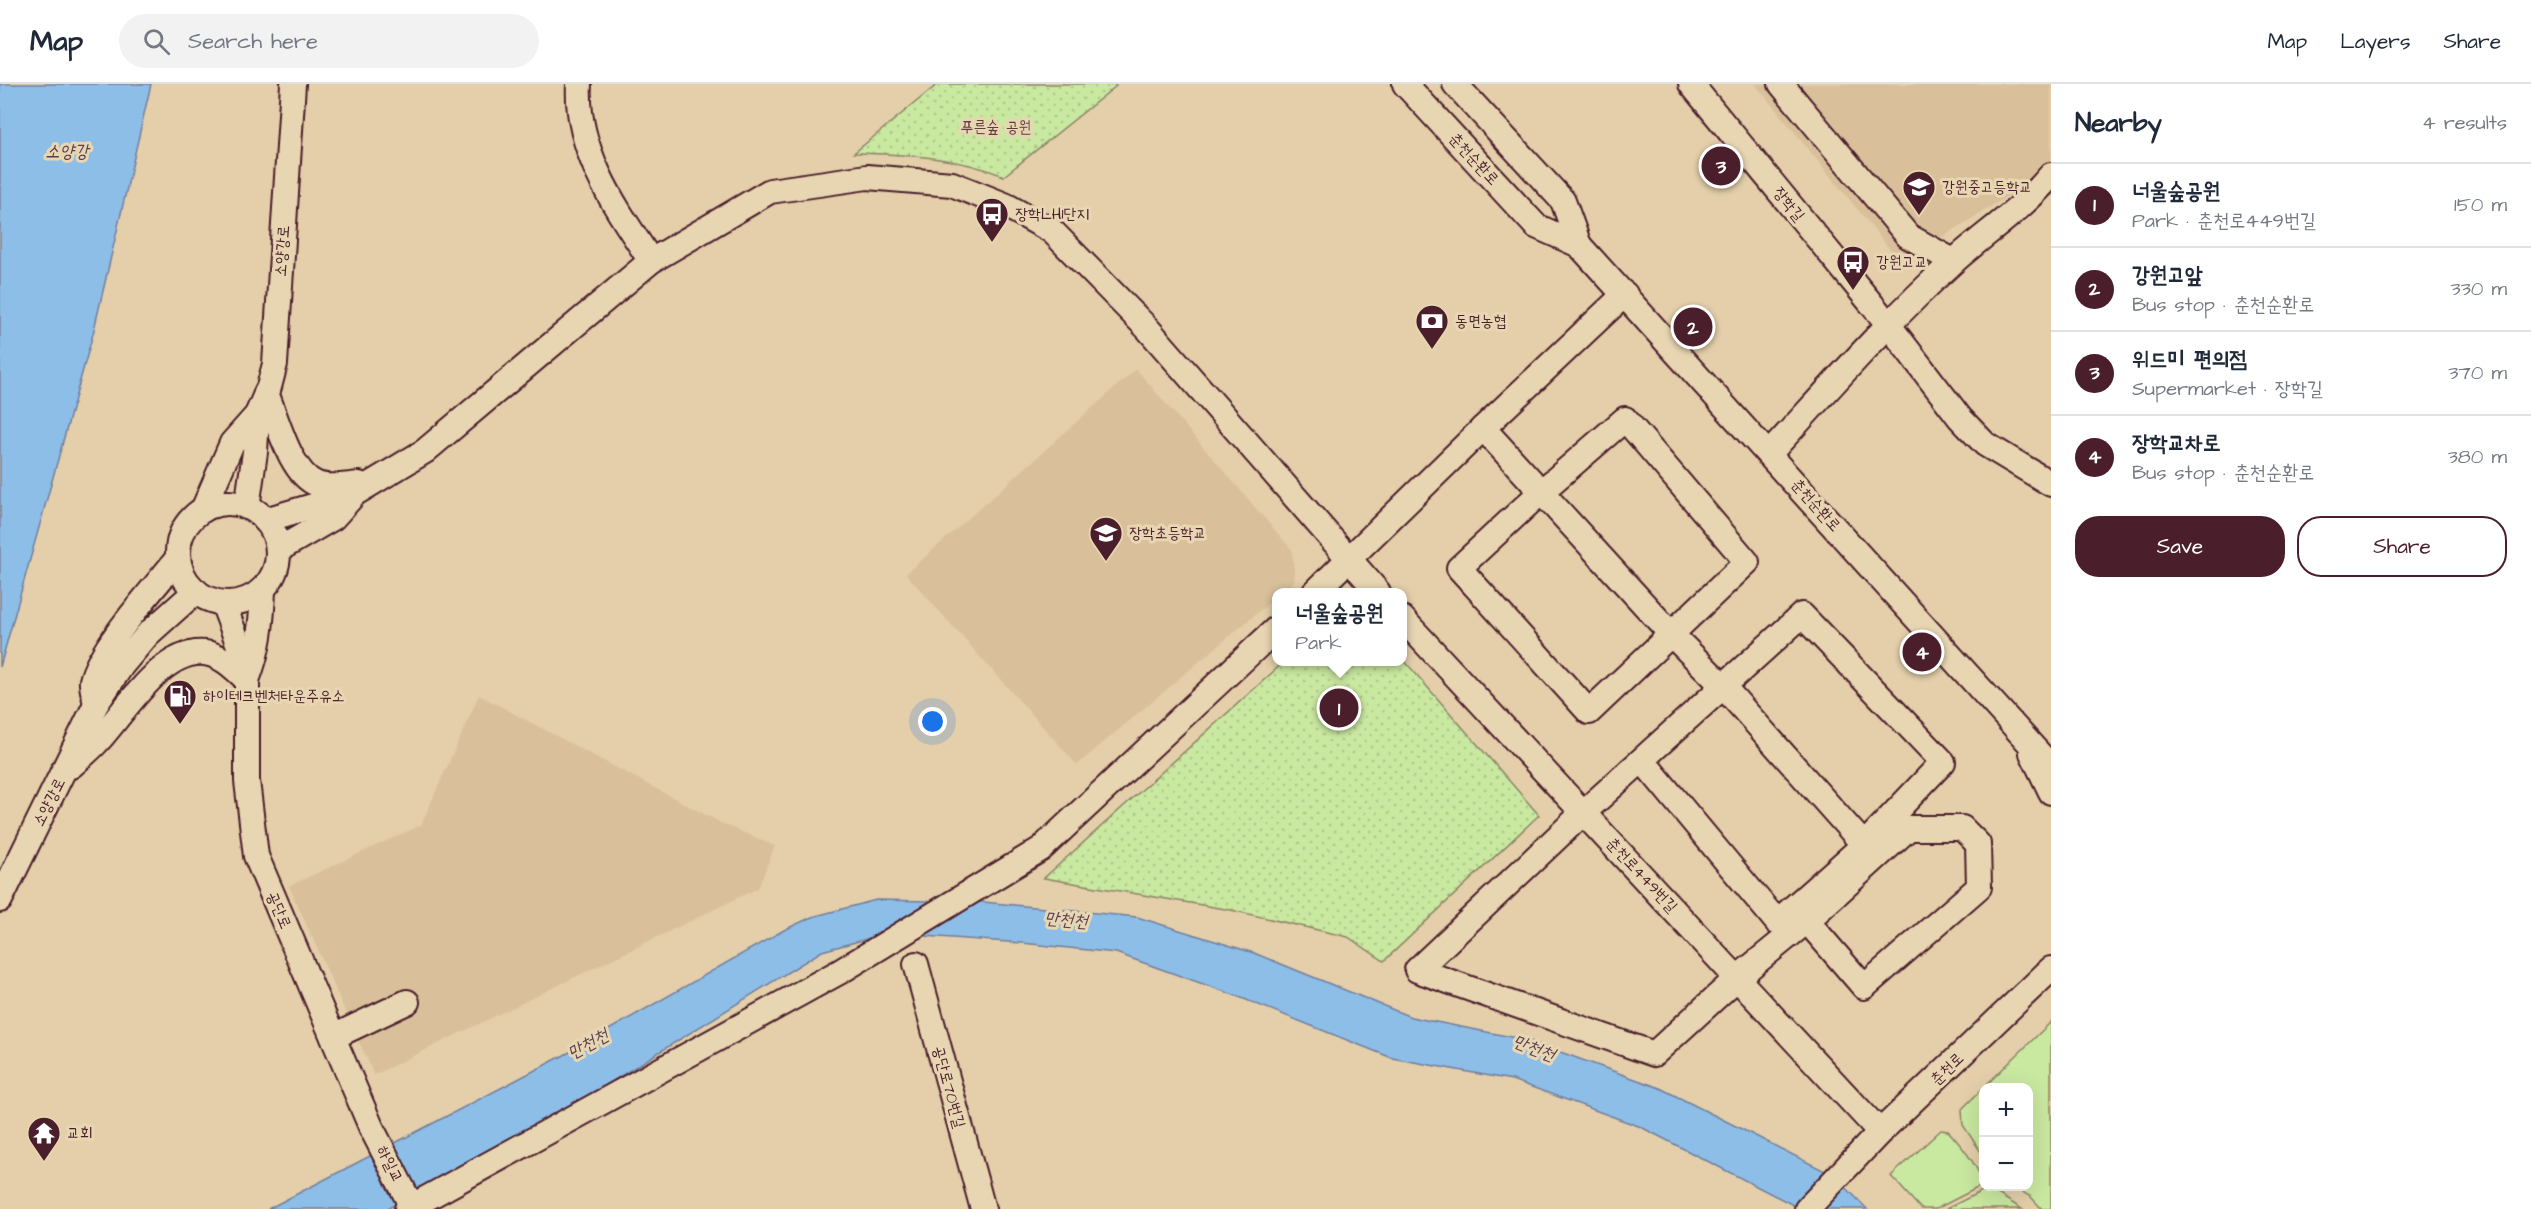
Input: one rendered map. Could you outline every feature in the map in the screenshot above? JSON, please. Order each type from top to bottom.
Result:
[{"type":"street","name":"소양강로","points":[[256,513],[255,452],[262,404],[275,364],[293,84]]},
{"type":"street","points":[[579,84],[578,107],[589,153],[616,209],[651,261]]},
{"type":"street","name":"춘천순환로","points":[[1405,84],[1536,226],[1579,245],[2051,767]]},
{"type":"street","name":"춘천순환로","points":[[1455,84],[1563,201],[1579,245]]},
{"type":"street","name":"장학길","points":[[1691,84],[1888,324],[1960,418],[1985,444],[2051,484]]},
{"type":"street","points":[[1781,84],[1908,236],[1953,261]]},
{"type":"street","points":[[1769,454],[1888,324],[1953,261],[2037,192],[2051,175]]},
{"type":"street","points":[[278,550],[333,518],[364,488],[425,451],[651,261],[770,191],[867,177],[952,184],[1007,206],[1052,231],[1149,329],[1348,561],[1374,588]]},
{"type":"street","points":[[1319,588],[1483,428],[1625,294]]},
{"type":"street","name":"소양강로","points":[[203,510],[232,443],[262,404]]},
{"type":"street","points":[[262,404],[291,458],[308,478],[325,486],[364,488]]},
{"type":"street","points":[[1624,419],[1747,562],[1589,712],[1459,568],[1540,492],[1624,419]]},
{"type":"street","points":[[1483,428],[1672,635],[1722,685],[1864,844]]},
{"type":"street","points":[[256,513],[272,529],[278,550],[275,571],[263,589],[244,600],[223,603],[196,591],[186,579],[178,558],[181,536],[186,526],[203,510],[224,504],[256,513],[364,488]]},
{"type":"street","name":"소양강로","points":[[96,704],[92,682],[100,662],[115,636],[178,558]]},
{"type":"street","name":"공단로","points":[[247,680],[256,657],[260,635],[263,589]]},
{"type":"street","name":"소양강로","points":[[0,900],[96,704],[122,665],[148,634],[196,591]]},
{"type":"street","name":"공단로","points":[[223,603],[238,643],[247,680],[247,782],[256,856],[371,1127]]},
{"type":"street","points":[[1643,760],[1777,922],[1864,844],[1943,762],[1802,615],[1584,812],[1417,970],[1654,1054],[1737,978],[1807,921],[1909,828],[1962,828],[1978,844],[1979,887],[1863,987],[1807,921]]},
{"type":"street","name":"춘천로449번길","points":[[1407,623],[1880,1132]]},
{"type":"street","points":[[410,1206],[841,971],[1041,849],[1272,633]]},
{"type":"street","points":[[64,772],[97,742],[142,688],[172,661],[187,654],[213,655],[230,665],[247,680]]},
{"type":"street","points":[[2026,740],[2051,749]]},
{"type":"street","points":[[2026,740],[2051,792]]},
{"type":"street","name":"공단로70번길","points":[[916,964],[983,1209]]},
{"type":"street","name":"춘천로","points":[[1807,1209],[1880,1132],[2051,969]]},
{"type":"street","points":[[333,1037],[406,1002]]},
{"type":"street","name":"하일교","points":[[371,1127],[410,1206]]},
{"type":"shaded area","name":"강원중고등학교","points":[[1755,84],[2051,84],[2051,169],[1901,263]]},
{"type":"shaded area","name":"장학초등학교","points":[[1136,369],[1292,550],[1295,581],[1286,588],[1272,588],[1272,600],[1077,765],[906,574]]},
{"type":"shaded area","points":[[479,695],[721,823],[775,846],[758,888],[374,1075],[289,886],[421,825]]},
{"type":"green space","name":"푸른숲 공원","points":[[938,84],[1114,84],[1116,86],[1004,176],[949,161],[892,154],[854,153]]},
{"type":"green space","points":[[1407,664],[1539,815],[1384,961],[1348,937],[1231,910],[1044,878],[1280,666],[1407,666]]},
{"type":"green space","points":[[2051,1022],[2051,1209],[2042,1209],[2031,1197],[2021,1191],[2033,1191],[2033,1083],[1988,1083]]},
{"type":"green space","points":[[1979,1092],[1979,1149],[1963,1125],[1962,1109]]},
{"type":"green space","points":[[1941,1130],[1948,1131],[1974,1163],[1979,1173],[1979,1187],[1936,1209],[1921,1209],[1891,1176]]},
{"type":"green space","points":[[1982,1191],[1993,1191],[2022,1209],[1946,1209]]},
{"type":"water","name":"소양강","points":[[0,84],[151,84],[93,334],[0,667]]},
{"type":"water","name":"만천천","points":[[876,900],[983,902],[1137,917],[1254,953],[1411,1017],[1527,1040],[1660,1088],[1835,1176],[1867,1209],[1801,1209],[1641,1127],[1512,1080],[1392,1058],[1234,995],[1116,953],[924,936],[874,937],[822,951],[603,1087],[387,1209],[268,1209],[570,1052],[784,930],[812,917]]},
{"type":"place","name":"위드미 편의점","points":[[1721,166]]},
{"type":"place","name":"강원중고등학교","points":[[1919,216]]},
{"type":"place","name":"장학LH1단지","points":[[992,243]]},
{"type":"place","name":"강원고교","points":[[1853,291]]},
{"type":"place","name":"강원고앞","points":[[1693,327]]},
{"type":"place","name":"동면농협","points":[[1432,350]]},
{"type":"place","name":"장학초등학교","points":[[1106,562]]},
{"type":"place","name":"장학교차로","points":[[1922,652]]},
{"type":"place","name":"너울숲공원","points":[[1339,708]]},
{"type":"place","name":"하이테크벤처타운주유소","points":[[180,725]]},
{"type":"place","name":"교회","points":[[44,1162]]}]
